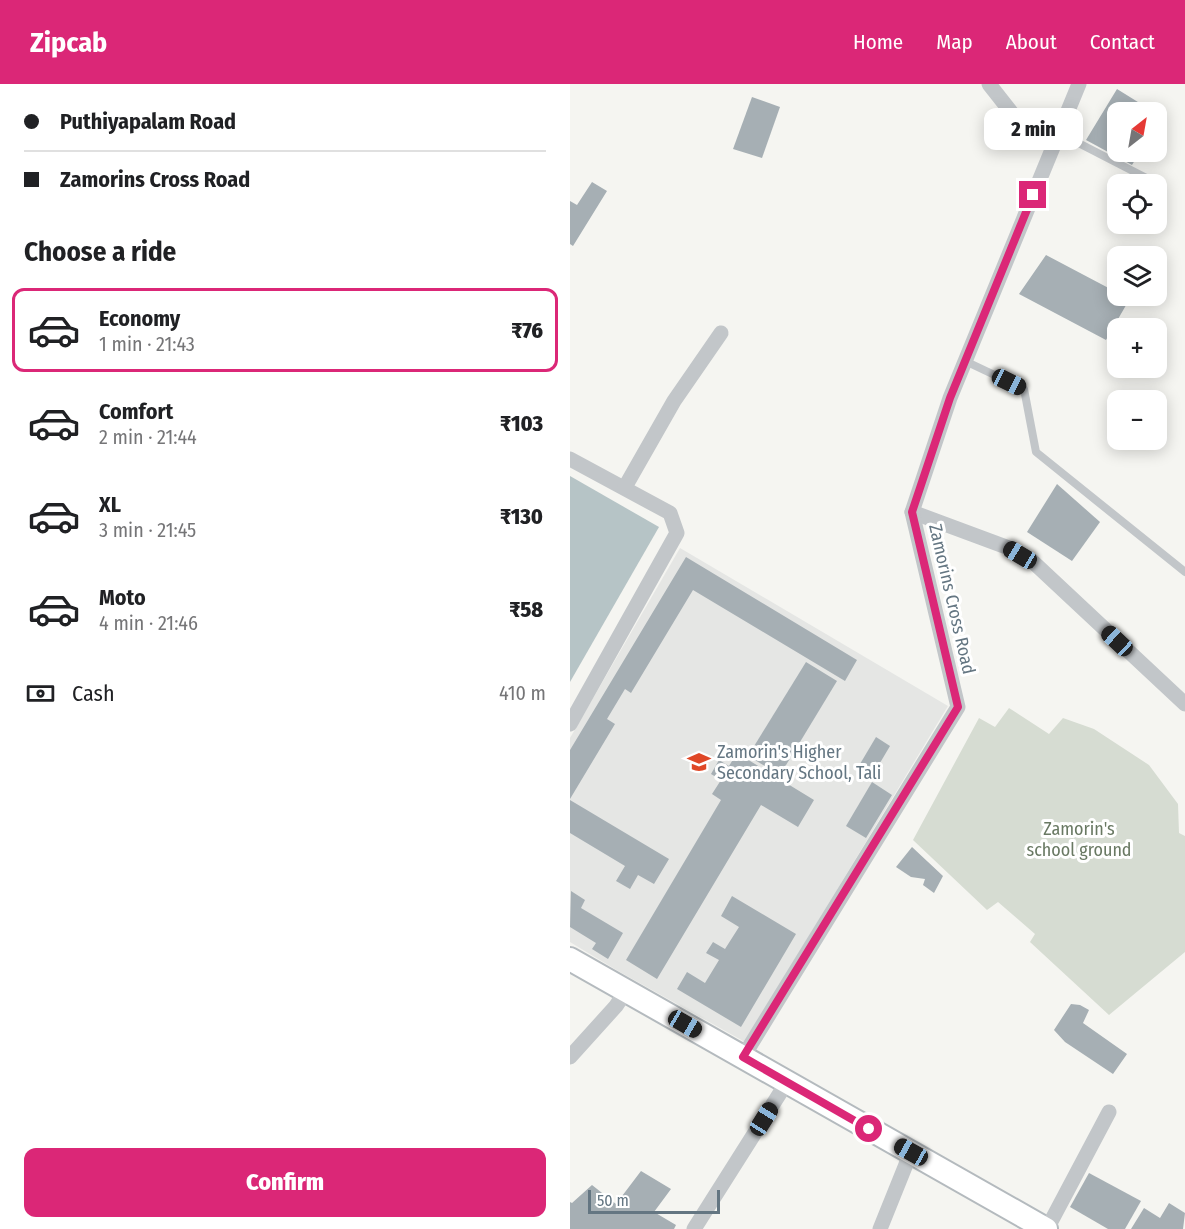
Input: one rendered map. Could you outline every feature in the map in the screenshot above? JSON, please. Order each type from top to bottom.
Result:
[{"type":"street","points":[[989,84],[1015,117],[1060,129]]},
{"type":"street","name":"Zamorins Cross Road","points":[[743,1057],[958,707],[912,512],[950,398],[1079,84]]},
{"type":"street","points":[[625,487],[674,402],[721,333]]},
{"type":"street","points":[[570,459],[670,513],[677,532],[570,724]]},
{"type":"street","points":[[912,512],[1009,548],[1032,561],[1185,704]]},
{"type":"street","points":[[570,959],[1047,1229],[1109,1112]]},
{"type":"street","points":[[570,1057],[616,1006],[626,990]]},
{"type":"street","points":[[694,1229],[787,1082]]},
{"type":"street","points":[[880,1229],[911,1152]]},
{"type":"lane","points":[[1060,129],[1140,174]]},
{"type":"lane","points":[[965,361],[1024,389],[1036,452],[1185,572]]},
{"type":"shaded area","points":[[570,476],[659,527],[570,682]]},
{"type":"shaded area","points":[[680,548],[948,706],[745,1042],[570,942],[570,738]]},
{"type":"green space","name":"Zamorin's school ground","points":[[1009,708],[1049,734],[1063,718],[1094,729],[1149,765],[1178,804],[1179,833],[1185,836],[1185,952],[1109,1015],[1030,942],[1035,934],[998,902],[987,910],[913,840],[979,718],[995,727]]},
{"type":"building","points":[[1117,89],[1138,102],[1109,102]]},
{"type":"building","points":[[752,97],[780,107],[762,158],[733,149]]},
{"type":"building","points":[[1107,105],[1107,151],[1086,140]]},
{"type":"building","points":[[592,182],[607,191],[573,246],[570,244],[570,201],[577,205]]},
{"type":"building","points":[[1046,255],[1107,287],[1107,306],[1126,306],[1119,318],[1107,318],[1106,340],[1019,294]]},
{"type":"building","points":[[1057,484],[1100,522],[1072,561],[1027,532]]},
{"type":"building","points":[[686,557],[857,660],[845,681],[693,590],[631,693],[625,689],[607,719],[615,724],[570,799],[570,750]]},
{"type":"building","points":[[806,662],[837,681],[780,775],[748,756]]},
{"type":"building","points":[[876,737],[890,746],[874,773],[860,764]]},
{"type":"building","points":[[737,753],[814,800],[798,827],[761,805],[657,979],[626,960],[721,800],[712,794],[721,780],[711,774],[719,760],[729,766]]},
{"type":"building","points":[[872,782],[892,795],[866,838],[846,826]]},
{"type":"building","points":[[570,800],[669,859],[654,884],[638,875],[630,889],[616,881],[625,866],[570,833]]},
{"type":"building","points":[[912,847],[943,876],[934,893],[923,885],[925,879],[911,877],[896,867]]},
{"type":"building","points":[[571,891],[585,900],[581,908],[623,933],[608,959],[592,949],[596,943],[570,927]]},
{"type":"building","points":[[732,896],[796,934],[741,1027],[677,989],[687,972],[705,983],[719,960],[706,953],[713,942],[725,949],[739,927],[721,916]]},
{"type":"building","points":[[1071,1004],[1080,1005],[1089,1010],[1083,1023],[1127,1054],[1113,1074],[1065,1042],[1054,1030]]},
{"type":"building","points":[[641,1171],[671,1189],[654,1212],[676,1225],[674,1229],[570,1229],[570,1202],[572,1203],[592,1185],[616,1204]]},
{"type":"building","points":[[1089,1173],[1141,1201],[1125,1229],[1108,1229],[1070,1207]]},
{"type":"building","points":[[1169,1203],[1185,1213],[1183,1229],[1131,1229],[1144,1208],[1160,1218]]},
{"type":"place","name":"Zamorin's Higher Secondary School, Tali","points":[[699,762]]},
{"type":"route","points":[[869,1129],[743,1057],[958,707],[912,512],[950,398],[1033,195]]}]
